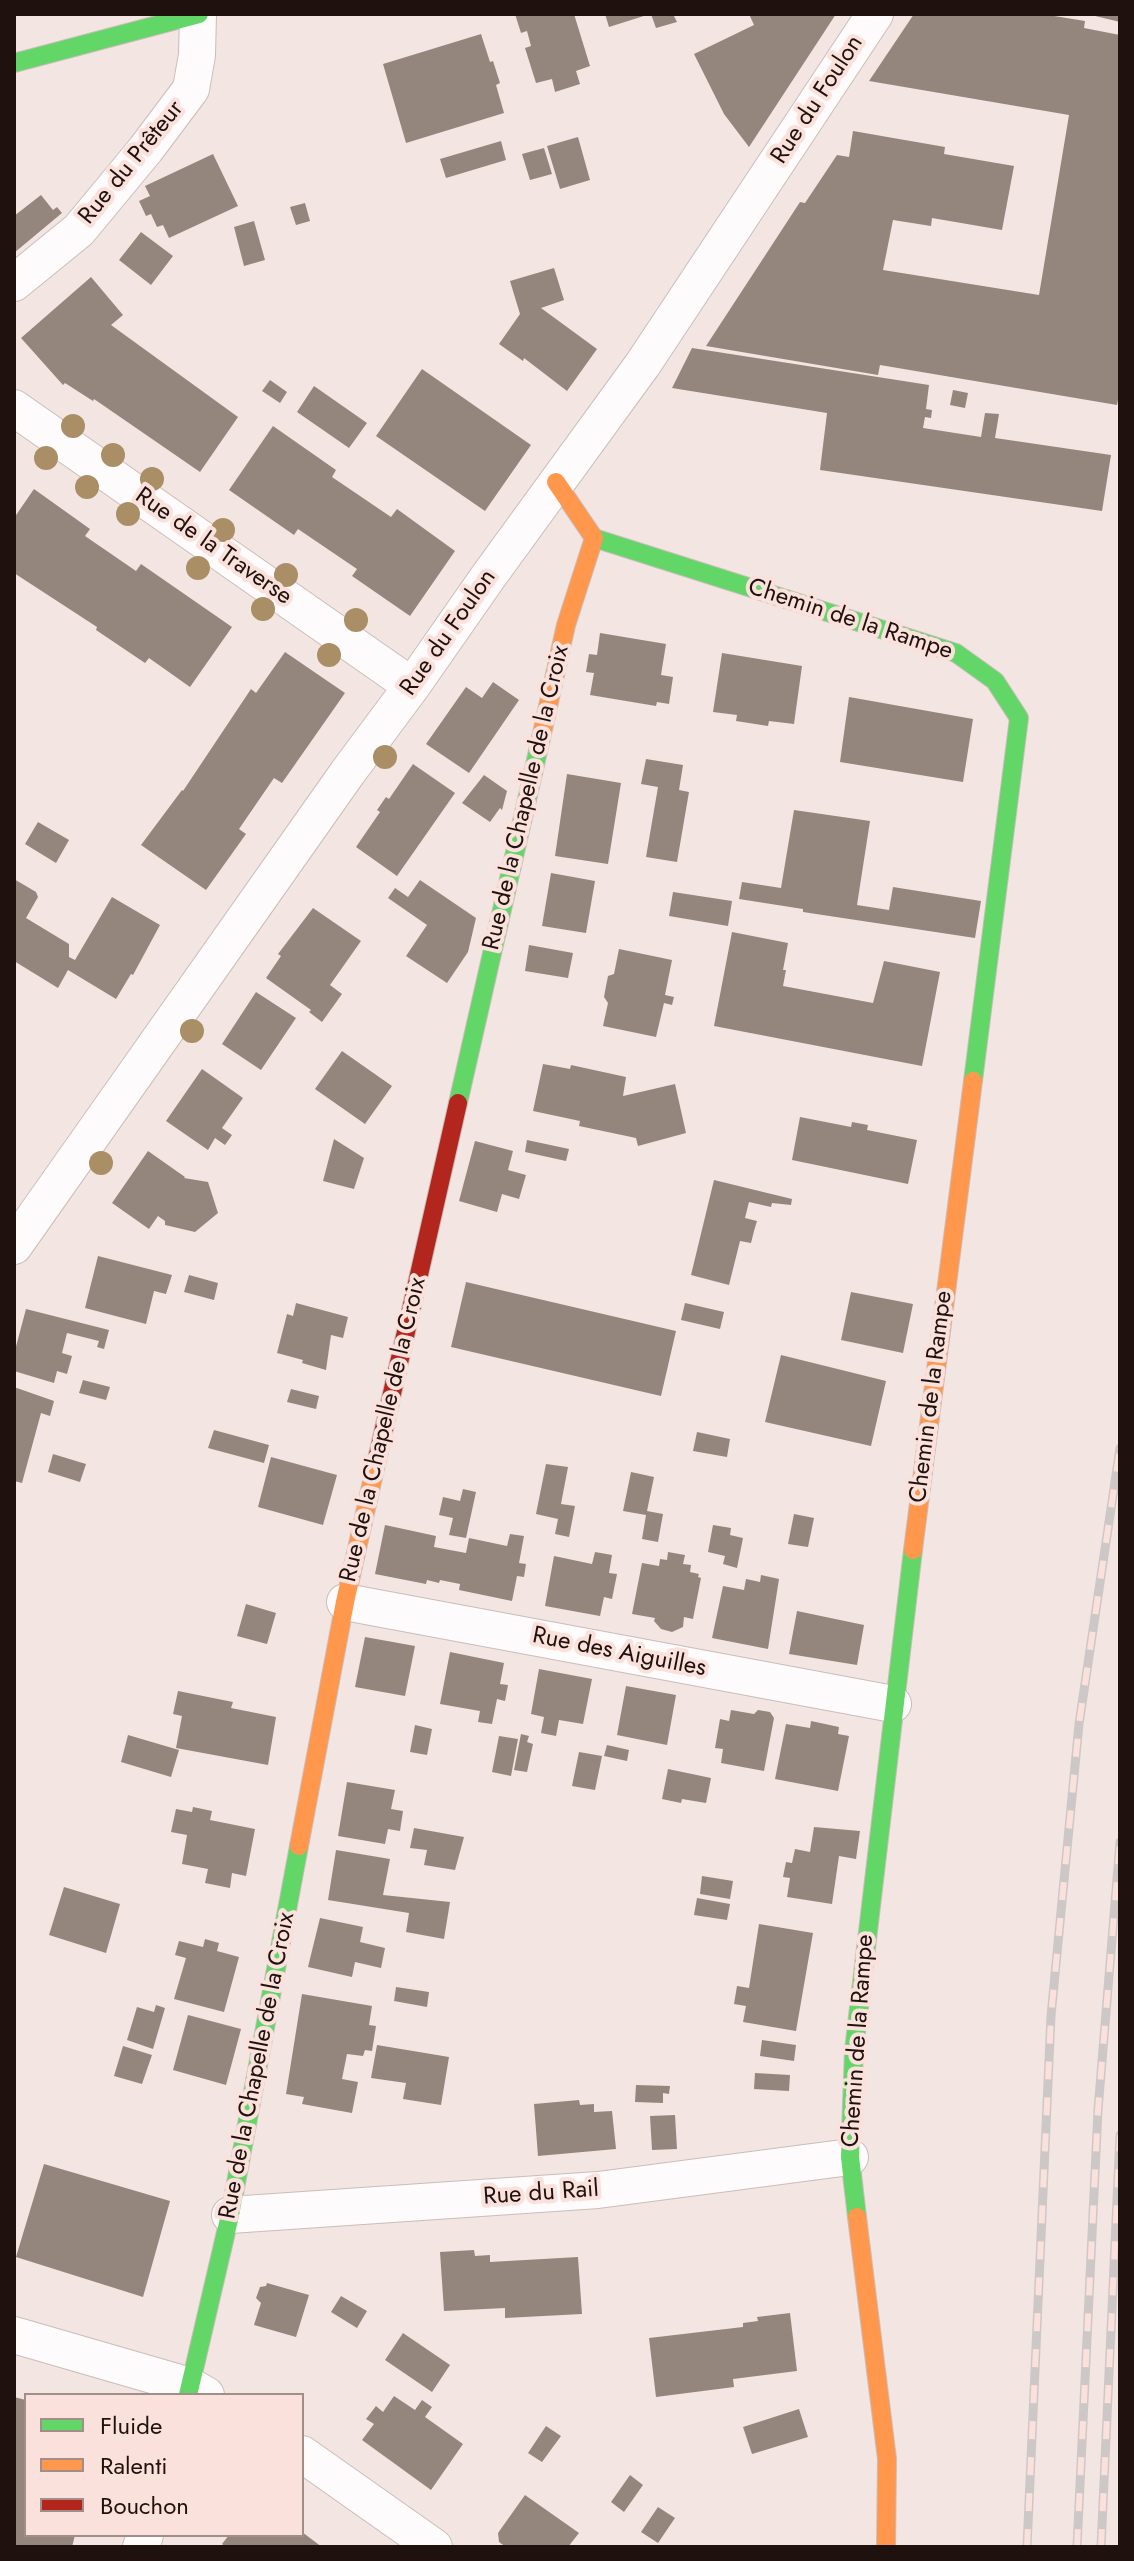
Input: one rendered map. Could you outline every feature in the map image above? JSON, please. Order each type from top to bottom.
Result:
[{"type":"street","points":[[14,63],[198,14]]},
{"type":"street","name":"Rue du Prêteur","points":[[14,283],[79,230],[191,89],[197,55],[198,14]]},
{"type":"street","name":"Rue du Foulon","points":[[14,1246],[348,772],[643,364],[875,14]]},
{"type":"street","name":"Rue de la Traverse","points":[[14,408],[412,686]]},
{"type":"street","points":[[556,482],[594,538]]},
{"type":"street","name":"Chemin de la Rampe","points":[[594,538],[956,653],[995,681],[1019,718],[893,1704],[854,2050],[850,2157],[887,2459],[886,2547]]},
{"type":"street","name":"Rue de la Chapelle de la Croix","points":[[195,2392],[345,1602],[566,625],[594,538]]},
{"type":"street","name":"Rue des Aiguilles","points":[[345,1602],[893,1704]]},
{"type":"street","name":"Rue du Rail","points":[[230,2215],[598,2190],[850,2157]]},
{"type":"street","points":[[14,2335],[195,2392]]},
{"type":"street","points":[[304,2455],[434,2547]]},
{"type":"building","points":[[515,14],[574,14],[590,66],[576,71],[580,84],[555,92],[552,79],[536,83],[525,48],[531,46],[527,31],[521,33]]},
{"type":"building","points":[[605,14],[647,14],[647,15],[609,27]]},
{"type":"building","points":[[651,14],[673,14],[677,22],[656,28]]},
{"type":"building","points":[[749,14],[836,14],[749,147],[724,114],[694,54],[754,25]]},
{"type":"building","points":[[914,14],[1042,14],[1085,21],[1084,28],[1120,35],[1120,389],[1117,405],[880,365],[878,375],[706,346],[800,202],[805,203],[837,155],[849,157],[853,131],[945,147],[944,154],[1014,166],[1002,230],[932,218],[931,226],[893,220],[883,270],[1039,295],[1069,115],[869,81]]},
{"type":"building","points":[[1120,14],[1120,22],[1091,15]]},
{"type":"building","points":[[481,34],[500,83],[496,85],[504,113],[406,143],[383,64]]},
{"type":"building","points":[[578,137],[590,180],[560,189],[547,146]]},
{"type":"building","points":[[501,141],[506,160],[446,178],[440,159]]},
{"type":"building","points":[[544,148],[552,174],[530,180],[522,154]]},
{"type":"building","points":[[213,154],[238,206],[169,238],[163,225],[157,227],[151,214],[146,216],[139,201],[150,196],[145,186]]},
{"type":"building","points":[[41,195],[53,210],[57,207],[62,213],[14,253],[14,216]]},
{"type":"building","points":[[305,203],[310,221],[296,225],[290,207]]},
{"type":"building","points":[[254,221],[265,260],[244,266],[234,227]]},
{"type":"building","points":[[141,232],[173,256],[151,285],[119,260]]},
{"type":"building","points":[[554,268],[564,300],[541,308],[597,349],[567,391],[524,358],[523,361],[499,344],[520,314],[510,281]]},
{"type":"building","points":[[91,277],[123,315],[111,325],[238,417],[200,472],[94,399],[65,383],[63,385],[21,338]]},
{"type":"building","points":[[692,348],[929,385],[926,409],[932,410],[931,418],[925,417],[923,428],[981,437],[985,413],[999,414],[995,438],[1111,455],[1102,511],[820,470],[827,413],[672,388]]},
{"type":"building","points":[[422,369],[531,445],[485,511],[376,436]]},
{"type":"building","points":[[270,380],[287,392],[280,403],[262,391]]},
{"type":"building","points":[[314,386],[367,423],[349,448],[297,412]]},
{"type":"building","points":[[953,390],[968,393],[965,408],[950,405]]},
{"type":"building","points":[[273,426],[336,470],[332,477],[391,517],[397,509],[455,551],[410,616],[352,576],[357,569],[298,529],[294,535],[229,490]]},
{"type":"building","points":[[34,489],[90,529],[85,536],[136,571],[141,564],[232,627],[190,687],[149,658],[145,663],[96,630],[97,627],[14,573],[14,518]]},
{"type":"building","points":[[600,633],[666,644],[661,675],[673,677],[669,704],[657,702],[656,706],[590,695],[594,673],[586,672],[589,654],[597,655]]},
{"type":"building","points":[[285,652],[345,693],[282,783],[274,778],[239,829],[246,834],[206,890],[141,845],[183,791],[251,689],[256,693]]},
{"type":"building","points":[[722,653],[802,666],[794,724],[769,721],[768,726],[736,721],[737,715],[713,712]]},
{"type":"building","points":[[493,682],[519,700],[469,773],[426,744],[466,687],[482,698]]},
{"type":"building","points":[[849,697],[973,719],[963,782],[840,762]]},
{"type":"building","points":[[646,759],[683,765],[679,790],[689,792],[677,862],[646,857],[658,787],[641,784]]},
{"type":"building","points":[[413,764],[455,793],[397,876],[356,847],[380,812],[377,810],[386,797],[389,799]]},
{"type":"building","points":[[567,774],[621,783],[608,864],[555,856]]},
{"type":"building","points":[[484,775],[507,791],[502,810],[500,808],[490,822],[462,803]]},
{"type":"building","points":[[794,810],[870,821],[857,905],[889,910],[893,887],[981,901],[975,938],[739,899],[742,882],[781,888]]},
{"type":"building","points":[[38,822],[69,840],[56,863],[25,844]]},
{"type":"building","points":[[551,873],[595,881],[586,933],[542,926]]},
{"type":"building","points":[[14,879],[36,892],[38,897],[26,918],[69,944],[69,957],[75,960],[112,897],[160,925],[116,999],[68,970],[58,988],[14,961]]},
{"type":"building","points":[[420,880],[476,918],[468,952],[447,983],[406,956],[427,925],[388,898],[395,888],[408,897]]},
{"type":"building","points":[[673,892],[732,901],[728,926],[669,916]]},
{"type":"building","points":[[313,908],[361,941],[330,985],[342,994],[322,1022],[309,1012],[311,1010],[266,978],[281,956],[278,954]]},
{"type":"building","points":[[732,932],[788,943],[783,986],[873,1003],[884,961],[940,972],[922,1066],[714,1026]]},
{"type":"building","points":[[529,945],[573,953],[568,978],[525,971]]},
{"type":"building","points":[[619,949],[672,960],[665,995],[674,997],[672,1005],[664,1003],[656,1037],[603,1026],[608,1003],[604,997],[608,976],[614,974]]},
{"type":"building","points":[[256,992],[296,1018],[261,1070],[222,1044]]},
{"type":"building","points":[[342,1051],[392,1086],[365,1124],[315,1089]]},
{"type":"building","points":[[543,1064],[570,1069],[571,1065],[626,1077],[623,1096],[675,1084],[686,1133],[638,1146],[636,1138],[579,1126],[580,1121],[533,1111]]},
{"type":"building","points":[[202,1069],[243,1098],[222,1128],[232,1135],[225,1145],[215,1138],[208,1150],[166,1121]]},
{"type":"building","points":[[800,1117],[851,1127],[852,1122],[868,1125],[867,1130],[917,1140],[908,1184],[792,1160]]},
{"type":"building","points":[[334,1139],[364,1158],[354,1189],[323,1181]]},
{"type":"building","points":[[527,1140],[569,1149],[566,1161],[525,1152]]},
{"type":"building","points":[[475,1141],[513,1151],[508,1170],[526,1175],[519,1199],[502,1194],[497,1212],[459,1201]]},
{"type":"building","points":[[148,1151],[184,1178],[208,1182],[218,1213],[195,1232],[165,1225],[165,1221],[158,1216],[149,1229],[112,1203]]},
{"type":"building","points":[[714,1180],[792,1199],[791,1205],[772,1203],[771,1207],[749,1202],[745,1218],[757,1221],[751,1243],[740,1241],[729,1285],[691,1275]]},
{"type":"building","points":[[98,1256],[172,1275],[166,1294],[154,1291],[146,1324],[85,1308]]},
{"type":"building","points":[[189,1275],[218,1283],[214,1300],[184,1292]]},
{"type":"building","points":[[466,1282],[676,1331],[661,1396],[451,1347]]},
{"type":"building","points":[[851,1292],[913,1304],[903,1353],[841,1340]]},
{"type":"building","points":[[296,1303],[348,1317],[343,1338],[331,1335],[326,1370],[277,1353],[287,1314],[293,1316]]},
{"type":"building","points":[[685,1303],[724,1312],[720,1329],[681,1320]]},
{"type":"building","points":[[26,1309],[109,1330],[104,1349],[97,1347],[99,1341],[67,1333],[62,1353],[72,1356],[67,1374],[57,1371],[54,1383],[14,1371],[14,1354]]},
{"type":"building","points":[[781,1355],[886,1381],[871,1446],[765,1422]]},
{"type":"building","points":[[83,1380],[110,1387],[106,1400],[79,1393]]},
{"type":"building","points":[[14,1387],[54,1401],[50,1416],[41,1413],[22,1483],[14,1481]]},
{"type":"building","points":[[291,1389],[319,1396],[316,1409],[287,1402]]},
{"type":"building","points":[[214,1430],[269,1445],[264,1463],[208,1448]]},
{"type":"building","points":[[697,1432],[730,1439],[727,1457],[693,1451]]},
{"type":"building","points":[[53,1454],[86,1464],[80,1482],[48,1472]]},
{"type":"building","points":[[271,1457],[337,1475],[323,1525],[258,1507]]},
{"type":"building","points":[[546,1464],[568,1467],[561,1504],[575,1506],[569,1537],[555,1534],[558,1519],[536,1514]]},
{"type":"building","points":[[631,1472],[654,1477],[647,1511],[663,1514],[658,1542],[642,1539],[646,1515],[623,1511]]},
{"type":"building","points":[[463,1489],[476,1492],[466,1538],[449,1535],[453,1518],[439,1515],[443,1497],[460,1501]]},
{"type":"building","points":[[794,1514],[814,1518],[808,1547],[788,1544]]},
{"type":"building","points":[[385,1525],[436,1536],[434,1547],[466,1553],[469,1538],[507,1546],[510,1534],[524,1536],[519,1563],[526,1564],[524,1577],[517,1576],[512,1601],[459,1590],[460,1584],[440,1580],[439,1583],[427,1580],[426,1584],[375,1574]]},
{"type":"building","points":[[713,1525],[731,1528],[730,1535],[743,1538],[737,1568],[723,1564],[725,1556],[708,1552]]},
{"type":"building","points":[[595,1552],[612,1555],[609,1573],[617,1574],[612,1599],[604,1597],[600,1616],[545,1606],[554,1556],[592,1564]]},
{"type":"building","points":[[668,1552],[685,1555],[683,1564],[691,1565],[690,1572],[699,1574],[701,1578],[693,1619],[684,1617],[683,1627],[672,1632],[661,1629],[655,1618],[632,1614],[642,1563],[659,1566],[660,1559],[667,1560]]},
{"type":"building","points":[[761,1575],[779,1579],[768,1649],[712,1638],[723,1586],[744,1590],[746,1579],[760,1582]]},
{"type":"building","points":[[246,1604],[276,1613],[267,1644],[237,1636]]},
{"type":"building","points":[[797,1611],[864,1625],[857,1665],[789,1654]]},
{"type":"building","points":[[365,1637],[415,1646],[405,1696],[355,1687]]},
{"type":"building","points":[[450,1652],[504,1663],[500,1684],[508,1685],[505,1701],[497,1699],[492,1724],[478,1722],[480,1711],[440,1704]]},
{"type":"building","points":[[539,1669],[592,1679],[583,1724],[559,1720],[556,1736],[541,1733],[544,1717],[531,1714]]},
{"type":"building","points":[[626,1686],[676,1695],[667,1745],[617,1735]]},
{"type":"building","points":[[178,1691],[233,1702],[231,1708],[276,1717],[268,1765],[176,1748],[182,1716],[173,1714]]},
{"type":"building","points":[[731,1710],[754,1714],[758,1710],[770,1712],[774,1718],[764,1771],[721,1763],[723,1749],[715,1748],[720,1719],[729,1721]]},
{"type":"building","points":[[811,1721],[839,1727],[838,1734],[849,1736],[838,1791],[775,1779],[786,1724],[810,1728]]},
{"type":"building","points":[[415,1725],[432,1729],[427,1755],[410,1752]]},
{"type":"building","points":[[521,1734],[529,1736],[527,1742],[533,1744],[527,1772],[514,1770]]},
{"type":"building","points":[[128,1735],[179,1750],[171,1777],[121,1762]]},
{"type":"building","points":[[499,1736],[518,1739],[511,1776],[492,1772]]},
{"type":"building","points":[[607,1745],[629,1750],[627,1761],[604,1756]]},
{"type":"building","points":[[579,1752],[602,1756],[595,1790],[572,1786]]},
{"type":"building","points":[[668,1769],[711,1778],[706,1803],[662,1799]]},
{"type":"building","points":[[347,1782],[395,1790],[391,1809],[403,1811],[400,1831],[388,1829],[385,1844],[338,1836]]},
{"type":"building","points":[[193,1807],[212,1811],[210,1820],[255,1829],[246,1876],[232,1873],[230,1888],[205,1883],[208,1869],[182,1864],[187,1835],[171,1832],[176,1809],[192,1812]]},
{"type":"building","points":[[814,1827],[860,1831],[856,1859],[839,1856],[832,1904],[787,1897],[790,1878],[783,1877],[786,1862],[792,1863],[795,1849],[810,1852]]},
{"type":"building","points":[[414,1828],[464,1837],[455,1870],[424,1865],[427,1850],[410,1848]]},
{"type":"building","points":[[336,1850],[390,1859],[383,1895],[450,1902],[444,1939],[406,1932],[409,1913],[328,1900]]},
{"type":"building","points":[[702,1876],[733,1881],[730,1899],[700,1894]]},
{"type":"building","points":[[64,1887],[120,1904],[106,1953],[49,1935]]},
{"type":"building","points":[[697,1898],[730,1904],[727,1920],[694,1915]]},
{"type":"building","points":[[320,1918],[363,1927],[360,1942],[385,1948],[381,1968],[355,1962],[352,1977],[308,1967]]},
{"type":"building","points":[[759,1924],[813,1933],[796,2031],[743,2022],[746,2006],[734,2004],[737,1986],[749,1988]]},
{"type":"building","points":[[205,1939],[219,1943],[217,1951],[239,1957],[224,2012],[174,1999],[186,1958],[175,1955],[179,1941],[203,1947]]},
{"type":"building","points":[[396,1987],[429,1992],[427,2007],[394,2001]]},
{"type":"building","points":[[302,1994],[372,2006],[369,2025],[376,2026],[372,2051],[365,2050],[363,2056],[347,2054],[342,2079],[358,2082],[352,2113],[302,2104],[304,2097],[286,2094]]},
{"type":"building","points":[[156,2005],[165,2008],[153,2049],[127,2040],[137,2007],[154,2012]]},
{"type":"building","points":[[188,2015],[241,2029],[226,2085],[173,2070]]},
{"type":"building","points":[[762,2040],[796,2045],[794,2061],[760,2056]]},
{"type":"building","points":[[377,2045],[449,2057],[441,2105],[403,2099],[406,2083],[371,2078]]},
{"type":"building","points":[[123,2046],[152,2055],[142,2084],[114,2076]]},
{"type":"building","points":[[755,2073],[790,2075],[789,2091],[754,2089]]},
{"type":"building","points":[[636,2085],[670,2086],[669,2094],[663,2093],[663,2103],[635,2102]]},
{"type":"building","points":[[579,2100],[580,2105],[594,2104],[594,2112],[612,2111],[616,2149],[538,2156],[534,2104]]},
{"type":"building","points":[[675,2115],[677,2149],[652,2150],[650,2116]]},
{"type":"building","points":[[44,2164],[170,2201],[143,2297],[16,2257]]},
{"type":"building","points":[[474,2250],[475,2256],[490,2255],[490,2262],[578,2257],[582,2314],[505,2318],[505,2308],[444,2311],[440,2252]]},
{"type":"building","points":[[267,2283],[309,2295],[296,2337],[254,2325],[261,2303],[256,2298],[260,2287]]},
{"type":"building","points":[[341,2296],[367,2311],[357,2328],[331,2312]]},
{"type":"building","points":[[790,2313],[797,2371],[733,2379],[734,2387],[656,2397],[649,2338],[743,2327],[743,2323],[758,2321],[757,2317]]},
{"type":"building","points":[[403,2333],[450,2365],[432,2392],[385,2360]]},
{"type":"building","points":[[394,2396],[415,2410],[422,2400],[432,2407],[425,2417],[463,2444],[431,2490],[362,2440],[374,2424],[366,2419],[376,2406],[383,2412]]},
{"type":"building","points":[[14,2397],[24,2400],[24,2537],[74,2537],[72,2547],[14,2547]]},
{"type":"building","points":[[799,2409],[808,2437],[752,2454],[743,2427]]},
{"type":"building","points":[[546,2426],[561,2436],[542,2462],[528,2453]]},
{"type":"building","points":[[630,2475],[643,2485],[624,2512],[611,2502]]},
{"type":"building","points":[[525,2495],[579,2533],[568,2547],[506,2547],[499,2542],[498,2533]]},
{"type":"building","points":[[658,2507],[675,2518],[658,2543],[641,2532]]},
{"type":"building","points":[[304,2534],[322,2547],[226,2547],[222,2544],[227,2537],[304,2537]]},
{"type":"railway","points":[[1027,2547],[1051,2016],[1079,1724],[1120,1448]]},
{"type":"railway","points":[[1077,2547],[1098,2110],[1120,1842]]},
{"type":"railway","points":[[1101,2547],[1120,2135]]},
{"type":"traffic: fast","points":[[14,63],[199,14]]},
{"type":"traffic: fast","points":[[594,538],[956,653],[995,681],[1019,718],[973,1081]]},
{"type":"traffic: fast","points":[[458,1103],[541,738]]},
{"type":"traffic: fast","points":[[857,2217],[850,2157],[854,2050],[913,1550]]},
{"type":"traffic: fast","points":[[188,2393],[230,2215],[299,1846]]},
{"type":"traffic: slow","points":[[541,738],[566,625],[594,538],[556,482]]},
{"type":"traffic: slow","points":[[913,1550],[973,1081]]},
{"type":"traffic: slow","points":[[299,1846],[345,1602],[378,1455]]},
{"type":"traffic: slow","points":[[857,2217],[887,2459],[886,2547]]},
{"type":"traffic: jam","points":[[378,1455],[458,1103]]}]
